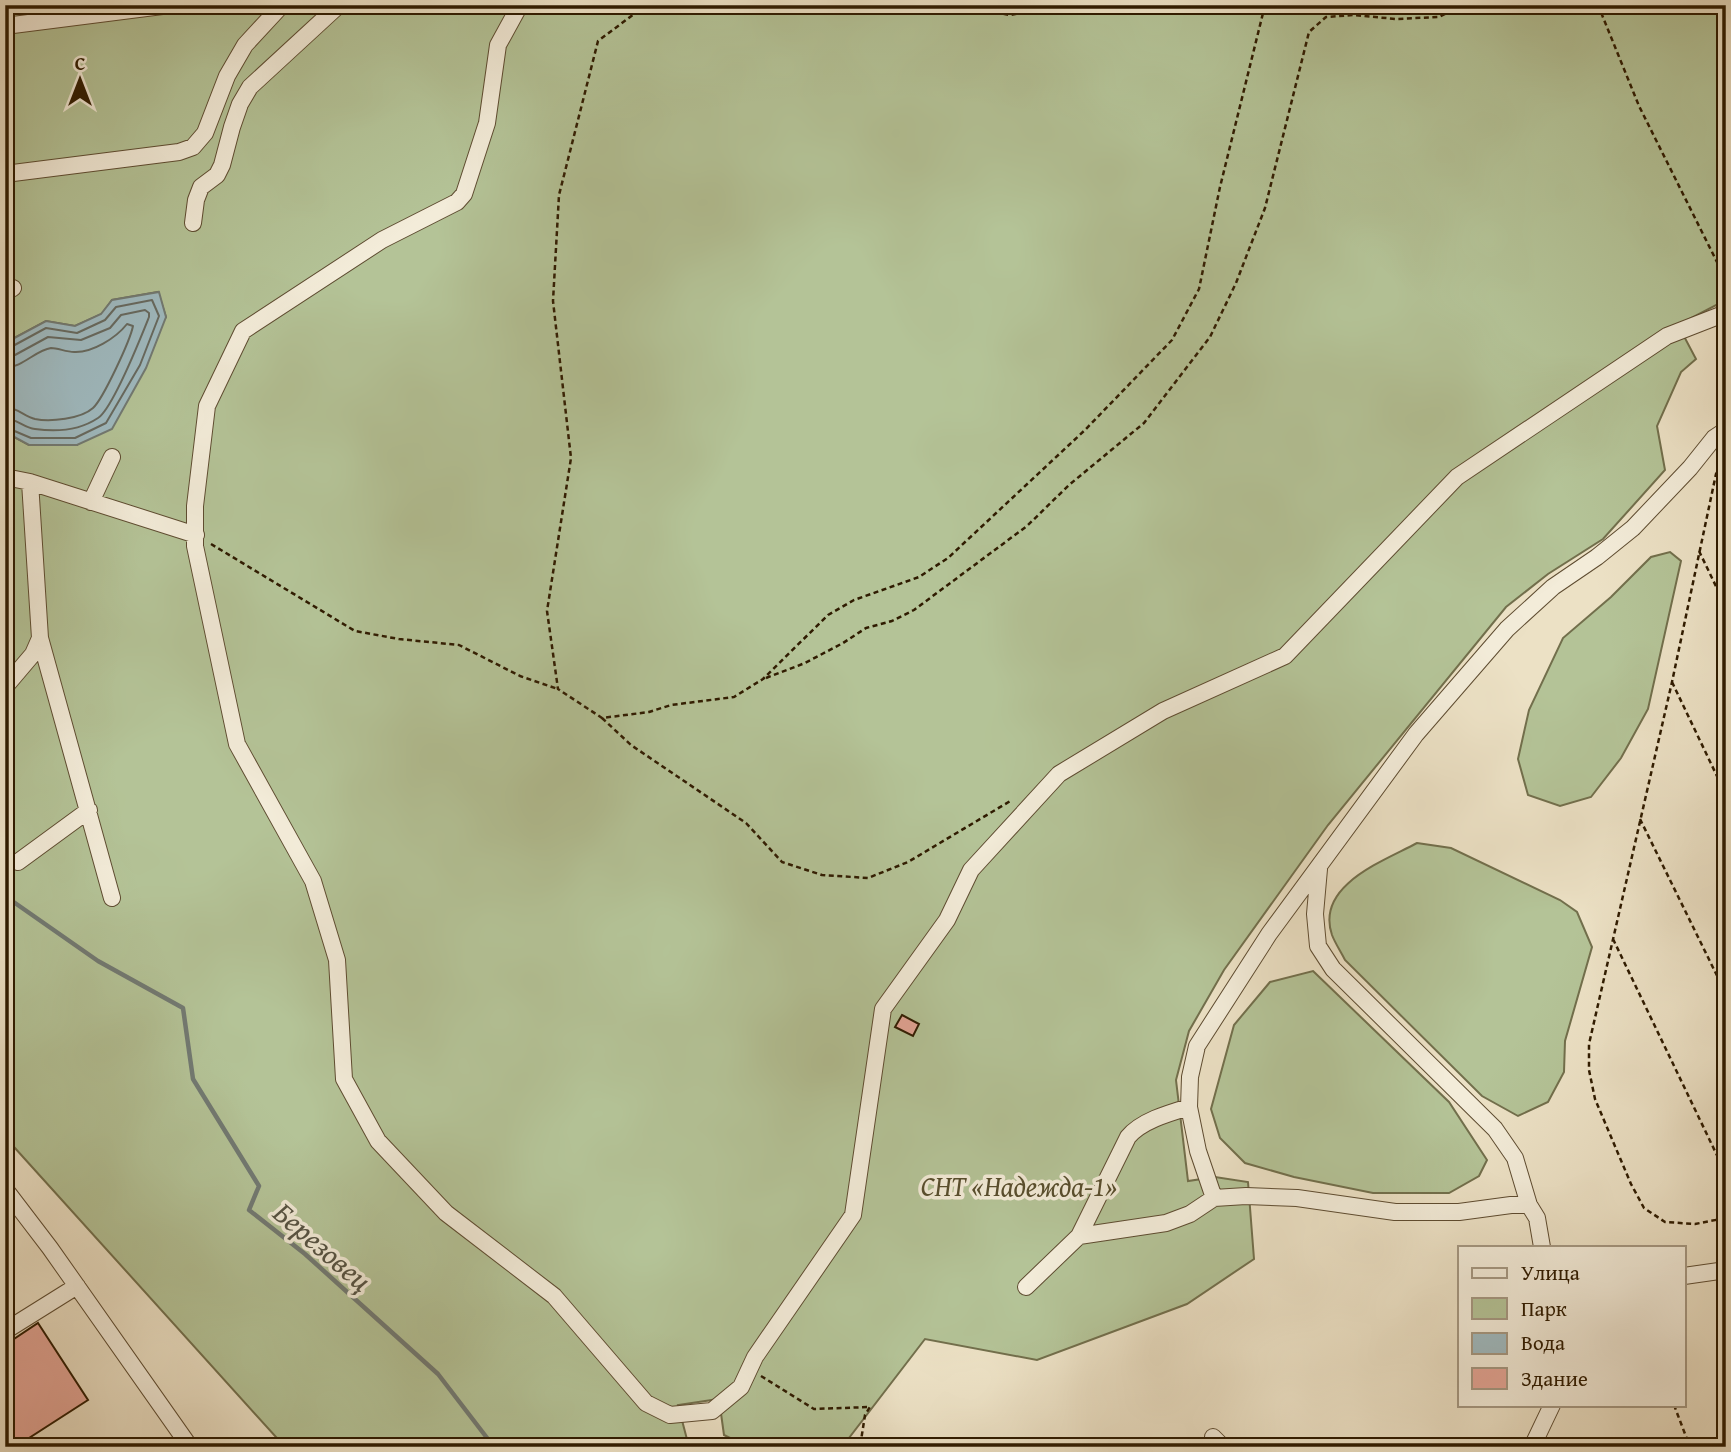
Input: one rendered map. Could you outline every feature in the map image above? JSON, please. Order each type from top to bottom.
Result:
[{"type":"street","points":[[5,26],[170,5]]},
{"type":"street","points":[[5,174],[179,152],[193,147],[205,133],[227,76],[245,45],[282,5]]},
{"type":"street","points":[[193,223],[201,187],[217,175],[222,165],[240,104],[250,87],[339,5]]},
{"type":"street","points":[[520,5],[498,45],[487,123],[464,194],[457,202],[382,240],[243,331],[207,406],[195,506],[195,546],[237,744],[313,881],[337,960],[344,1079],[377,1141],[446,1213],[554,1296],[646,1403],[670,1415],[712,1411],[741,1387],[755,1357],[853,1215],[883,1009],[947,920],[971,870],[1059,774],[1163,711],[1285,656],[1457,477],[1667,336],[1726,313]]},
{"type":"street","points":[[1214,1198],[1198,1151],[1189,1107],[1190,1077],[1197,1046],[1269,934],[1416,734],[1507,629],[1553,587],[1633,528],[1690,468],[1714,438],[1726,430]]},
{"type":"street","points":[[91,502],[112,457]]},
{"type":"street","points":[[5,477],[30,482],[197,535]]},
{"type":"street","points":[[30,482],[40,638],[112,898]]},
{"type":"street","points":[[5,687],[33,654],[40,638]]},
{"type":"street","points":[[18,862],[89,810]]},
{"type":"street","points":[[1319,867],[1315,888],[1318,946],[1333,969],[1495,1129],[1515,1158],[1529,1205],[1537,1219],[1542,1246]]},
{"type":"street","points":[[1026,1287],[1079,1236],[1134,1130],[1189,1107]]},
{"type":"street","points":[[5,1189],[190,1447]]},
{"type":"street","points":[[1079,1236],[1166,1223],[1190,1214],[1214,1198],[1297,1198],[1395,1212],[1459,1212],[1529,1205]]},
{"type":"street","points":[[1686,1276],[1726,1270]]},
{"type":"street","points":[[5,1331],[77,1286]]},
{"type":"street","points":[[1532,1447],[1552,1406]]},
{"type":"path","points":[[558,689],[547,611],[571,458],[553,301],[559,195],[598,41],[646,5]]},
{"type":"path","points":[[953,5],[1010,15],[1063,5]]},
{"type":"path","points":[[602,718],[734,697],[762,679],[828,615],[855,600],[919,577],[948,558],[1085,430],[1172,340],[1199,289],[1220,187],[1265,5]]},
{"type":"path","points":[[762,679],[805,663],[866,628],[892,621],[914,610],[1027,526],[1069,485],[1144,424],[1210,337],[1236,283],[1265,208],[1309,33],[1326,17],[1439,17],[1462,5]]},
{"type":"path","points":[[1598,5],[1639,106],[1726,280]]},
{"type":"path","points":[[1726,458],[1716,474],[1672,682],[1589,1044],[1589,1070],[1595,1099],[1644,1208],[1665,1222],[1695,1224],[1726,1218]]},
{"type":"path","points":[[197,535],[355,631],[459,645],[520,676],[558,689],[602,718],[631,745],[746,823],[782,862],[822,875],[868,878],[908,862],[1013,800]]},
{"type":"path","points":[[1699,551],[1726,607]]},
{"type":"path","points":[[1672,682],[1726,795]]},
{"type":"path","points":[[1640,819],[1726,994]]},
{"type":"path","points":[[1613,939],[1726,1174]]},
{"type":"path","points":[[749,1369],[814,1409],[870,1407],[865,1415],[860,1447]]},
{"type":"path","points":[[1674,1406],[1690,1447]]},
{"type":"green space","name":"СНТ «Надежда-1»","points":[[5,5],[1726,5],[1726,300],[1678,325],[1696,359],[1681,372],[1657,426],[1665,470],[1603,539],[1548,574],[1506,607],[1328,825],[1224,970],[1189,1031],[1176,1080],[1188,1181],[1215,1177],[1248,1182],[1254,1259],[1187,1304],[1037,1360],[925,1339],[842,1447],[748,1447],[724,1435],[719,1399],[678,1405],[689,1447],[285,1447],[5,1137],[5,432],[29,445],[77,445],[166,317],[158,292],[112,300],[102,314],[75,326],[46,321],[5,343]]},
{"type":"green space","points":[[1670,552],[1681,561],[1648,709],[1621,758],[1591,797],[1560,806],[1528,795],[1518,759],[1529,710],[1563,638],[1611,597],[1651,557]]},
{"type":"green space","points":[[1417,843],[1451,848],[1560,900],[1577,912],[1592,947],[1565,1041],[1564,1072],[1548,1102],[1518,1116],[1482,1096],[1345,960],[1332,935],[1329,917],[1333,902],[1343,889],[1371,867]]},
{"type":"green space","points":[[1313,971],[1449,1102],[1487,1160],[1479,1176],[1449,1193],[1373,1193],[1294,1177],[1245,1163],[1220,1138],[1211,1109],[1234,1025],[1270,982]]},
{"type":"water","points":[[159,292],[166,317],[146,368],[112,429],[77,445],[29,445],[5,432],[5,343],[46,321],[75,326],[101,314],[112,300]]},
{"type":"building","points":[[902,1015],[919,1024],[913,1036],[895,1027]]},
{"type":"building","points":[[38,1323],[88,1400],[15,1447],[5,1447],[5,1345]]},
{"type":"waterway","name":"Березовец","points":[[5,896],[98,961],[183,1008],[193,1079],[259,1186],[249,1210],[305,1254],[438,1374],[494,1447]]}]
